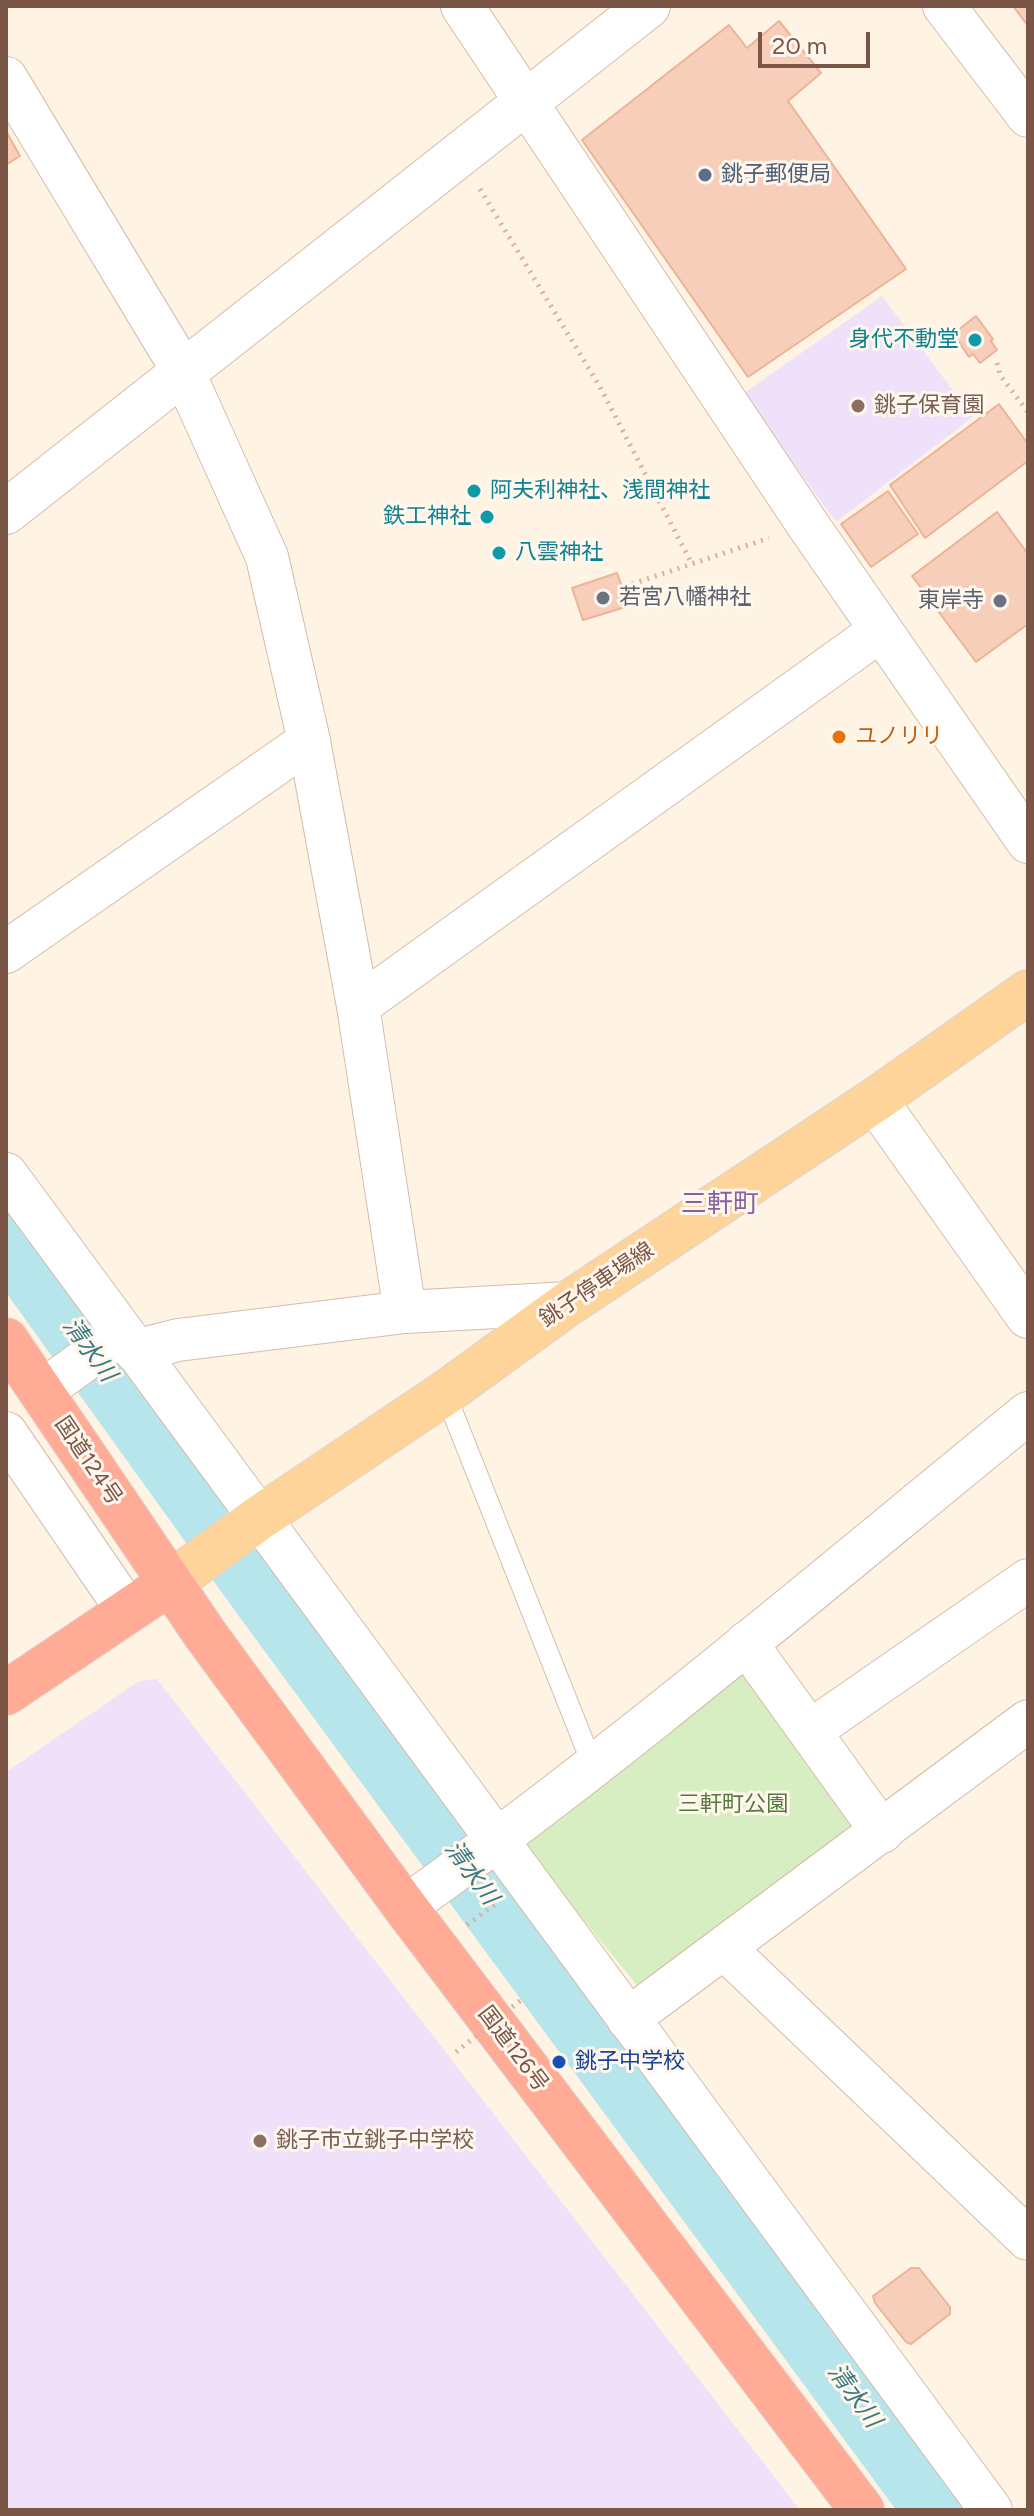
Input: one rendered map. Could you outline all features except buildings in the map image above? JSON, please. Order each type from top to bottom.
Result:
[{"type":"highway","name":"国道124号","points":[[6,1340],[170,1583]]},
{"type":"highway","points":[[6,1693],[170,1583]]},
{"type":"highway","name":"国道126号","points":[[170,1583],[421,1896],[862,2510]]},
{"type":"main road","name":"銚子停車場線","points":[[170,1583],[259,1518],[445,1393],[569,1303],[875,1100],[1028,992]]},
{"type":"street","points":[[462,6],[808,525],[1028,842]]},
{"type":"street","points":[[6,512],[648,6]]},
{"type":"street","points":[[944,6],[1028,116]]},
{"type":"street","points":[[6,78],[183,371],[267,557],[309,741],[358,1006],[405,1312]]},
{"type":"street","points":[[358,1006],[881,630]]},
{"type":"street","points":[[6,952],[309,741]]},
{"type":"street","points":[[875,1100],[1028,1316]]},
{"type":"street","points":[[6,1174],[991,2510]]},
{"type":"street","points":[[41,1392],[128,1342],[178,1340],[405,1312],[569,1303]]},
{"type":"street","points":[[421,1896],[593,1766],[1028,1413]]},
{"type":"street","points":[[6,1433],[127,1610]]},
{"type":"street","points":[[810,1731],[1028,1580]]},
{"type":"street","points":[[746,1643],[882,1832]]},
{"type":"street","points":[[628,2019],[1028,1721]]},
{"type":"street","points":[[724,1948],[1028,2239]]},
{"type":"lane","points":[[445,1393],[593,1766]]},
{"type":"path","points":[[473,179],[600,387],[692,564]]},
{"type":"path","points":[[997,363],[1000,375],[1028,412]]},
{"type":"path","points":[[632,584],[808,525]]},
{"type":"path","points":[[456,2052],[521,2000]]},
{"type":"shaded area","name":"銚子保育園","points":[[882,296],[973,417],[836,522],[743,394]]},
{"type":"shaded area","name":"銚子市立銚子中学校","points":[[157,1679],[800,2510],[6,2510],[6,1772],[139,1681]]},
{"type":"green space","name":"三軒町公園","points":[[751,1667],[870,1827],[640,1989],[522,1845]]},
{"type":"waterway","name":"清水川","points":[[6,1236],[265,1596],[937,2510]]},
{"type":"place","name":"銚子郵便局","points":[[705,175]]},
{"type":"place","name":"身代不動堂","points":[[975,340]]},
{"type":"place","name":"銚子保育園","points":[[858,406]]},
{"type":"place","name":"阿夫利神社、浅間神社","points":[[474,491]]},
{"type":"place","name":"鉄工神社","points":[[487,517]]},
{"type":"place","name":"八雲神社","points":[[499,553]]},
{"type":"place","name":"若宮八幡神社","points":[[603,598]]},
{"type":"place","name":"東岸寺","points":[[1000,601]]},
{"type":"place","name":"ユノリリ","points":[[839,737]]},
{"type":"place","name":"銚子中学校","points":[[559,2062]]},
{"type":"place","name":"銚子市立銚子中学校","points":[[260,2141]]},
{"type":"district","name":"三軒町","points":[[720,1204]]}]
